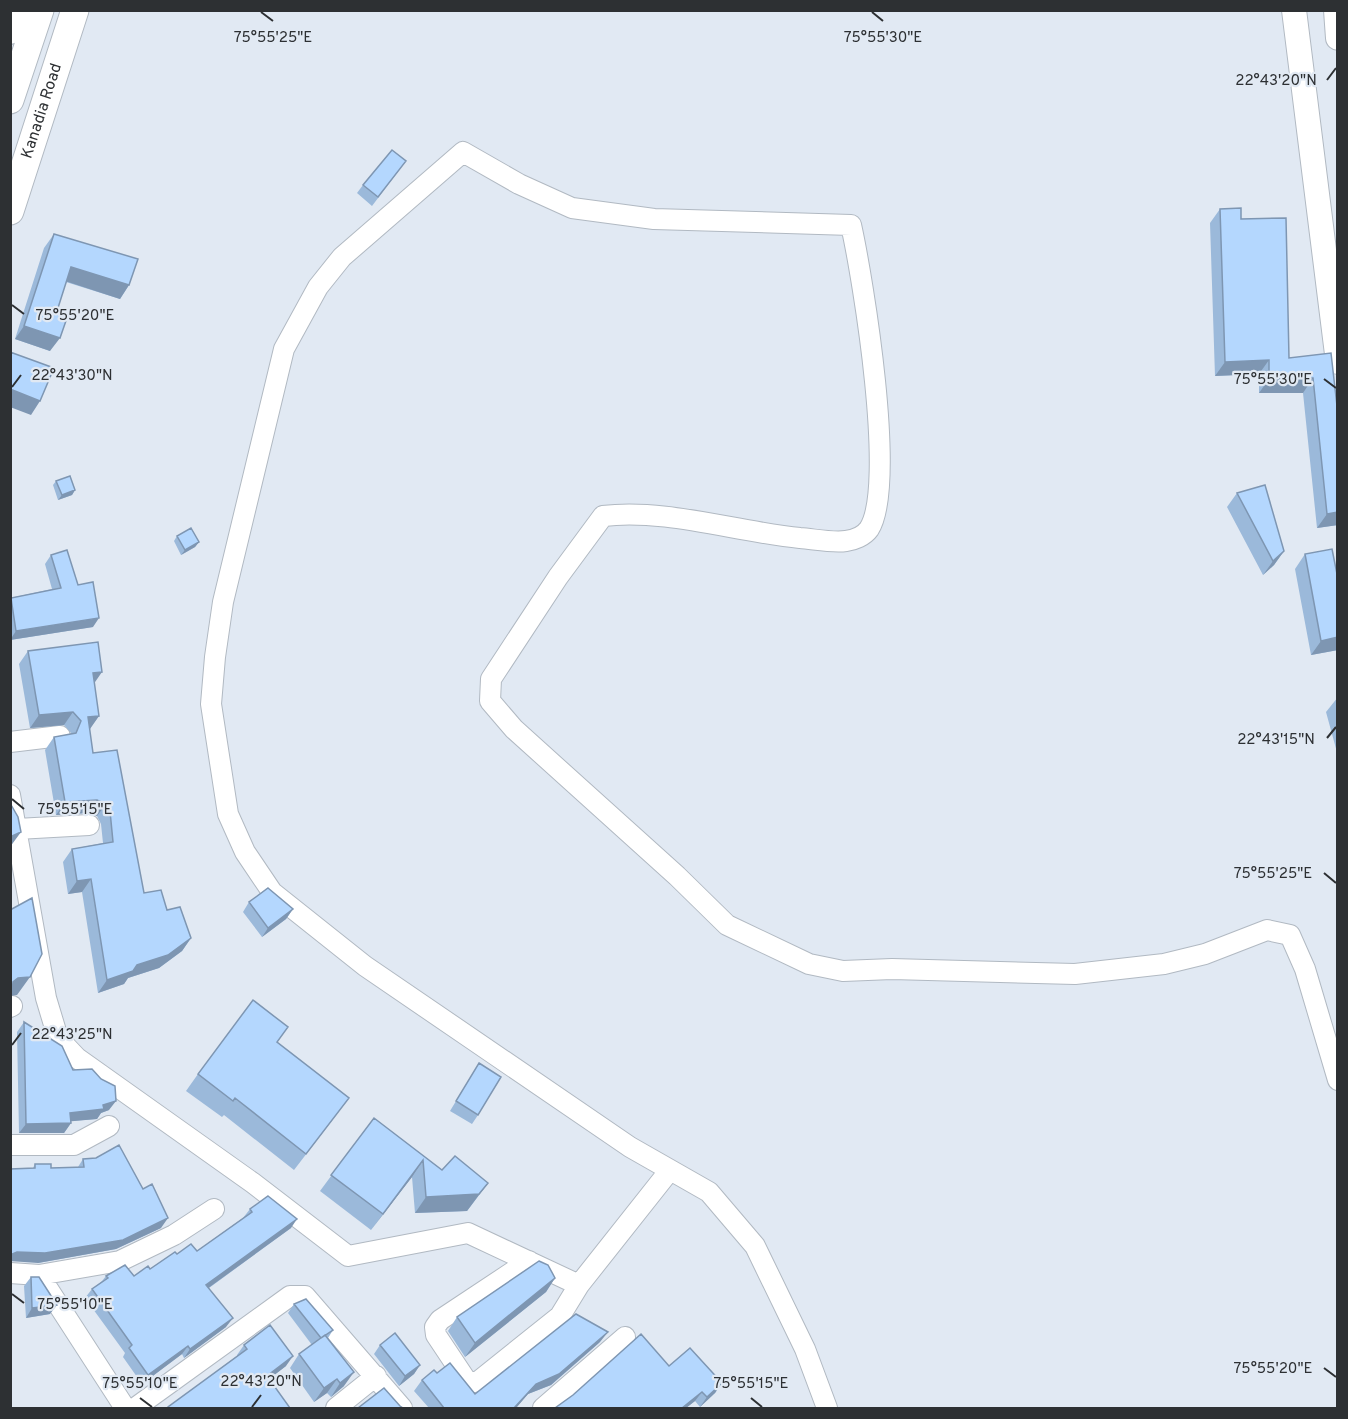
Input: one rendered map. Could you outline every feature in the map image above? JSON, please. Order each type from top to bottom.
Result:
[{"type":"main road","name":"Kanadia Road","points":[[10,100],[16,45],[40,10]]},
{"type":"main road","name":"Kanadia Road","points":[[10,211],[75,10]]},
{"type":"street","points":[[16,45],[18,10]]},
{"type":"street","points":[[1293,10],[1338,362]]},
{"type":"street","points":[[1336,10],[1338,38]]},
{"type":"street","points":[[827,1408],[805,1349],[755,1246],[709,1192],[670,1170],[546,1091],[365,966],[272,892],[245,852],[228,814],[211,704],[215,657],[223,602],[284,349],[318,287],[342,257],[463,152],[519,184],[572,208],[654,219],[851,225],[864,287],[873,368],[880,483],[870,528],[864,535],[845,542],[765,534],[633,512],[603,516],[558,577],[491,679],[490,701],[514,729],[661,861],[727,925],[809,964],[843,971],[892,969],[1075,974],[1164,964],[1205,954],[1267,930],[1290,935],[1305,969],[1338,1080]]},
{"type":"street","points":[[10,742],[60,736]]},
{"type":"street","points":[[10,795],[46,998],[58,1038],[77,1058],[253,1183],[348,1256],[468,1233],[579,1285]]},
{"type":"street","points":[[17,829],[89,825]]},
{"type":"street","points":[[10,1145],[74,1145],[109,1126]]},
{"type":"street","points":[[529,1261],[440,1320],[435,1327],[436,1335],[466,1380],[474,1382],[480,1380],[560,1316],[579,1285],[670,1170]]},
{"type":"street","points":[[10,1273],[39,1275],[120,1261],[174,1235],[214,1209]]},
{"type":"street","points":[[39,1275],[125,1408]]},
{"type":"street","points":[[135,1408],[290,1296],[305,1296],[402,1408]]},
{"type":"street","points":[[543,1408],[625,1337]]},
{"type":"street","points":[[336,1408],[376,1376]]},
{"type":"building","points":[[392,150],[406,161],[378,197],[363,185]]},
{"type":"building","points":[[1241,208],[1241,219],[1286,218],[1289,358],[1331,353],[1338,415],[1338,512],[1327,514],[1313,378],[1269,379],[1269,360],[1225,362],[1220,209]]},
{"type":"building","points":[[54,234],[138,259],[129,285],[71,267],[57,311],[68,315],[60,338],[24,326]]},
{"type":"building","points":[[10,352],[54,368],[40,401],[10,389]]},
{"type":"building","points":[[70,476],[75,490],[62,495],[56,481]]},
{"type":"building","points":[[1265,485],[1284,551],[1273,561],[1237,493]]},
{"type":"building","points":[[191,528],[199,542],[185,550],[177,536]]},
{"type":"building","points":[[1332,549],[1338,579],[1338,637],[1321,641],[1305,554]]},
{"type":"building","points":[[67,550],[78,585],[93,582],[99,618],[16,631],[11,598],[61,588],[51,555]]},
{"type":"building","points":[[98,642],[102,672],[93,673],[99,716],[88,717],[93,753],[117,750],[144,893],[161,890],[167,910],[180,907],[191,938],[168,955],[137,965],[133,971],[107,980],[91,879],[77,881],[72,849],[113,842],[110,811],[106,804],[97,800],[65,802],[54,737],[76,733],[81,721],[73,712],[39,715],[28,651]]},
{"type":"building","points":[[10,803],[18,817],[21,832],[10,837]]},
{"type":"building","points":[[268,888],[293,909],[268,928],[249,902]]},
{"type":"building","points":[[32,898],[42,954],[30,977],[18,978],[13,982],[12,991],[10,991],[10,910]]},
{"type":"building","points":[[253,1000],[288,1027],[277,1042],[349,1098],[306,1154],[235,1098],[233,1101],[198,1074]]},
{"type":"building","points":[[24,1022],[62,1046],[73,1070],[92,1069],[101,1079],[115,1086],[116,1101],[103,1105],[104,1109],[70,1113],[71,1123],[26,1124]]},
{"type":"building","points":[[479,1063],[501,1077],[478,1115],[456,1101]]},
{"type":"building","points":[[374,1118],[442,1170],[455,1156],[488,1183],[479,1194],[426,1197],[423,1160],[383,1214],[331,1175]]},
{"type":"building","points":[[119,1145],[143,1189],[152,1184],[168,1218],[123,1240],[45,1253],[17,1252],[10,1255],[10,1169],[35,1168],[35,1164],[51,1164],[51,1168],[84,1167],[83,1159],[96,1158]]},
{"type":"building","points":[[268,1196],[297,1219],[206,1285],[233,1318],[190,1349],[188,1346],[148,1375],[129,1348],[132,1345],[92,1289],[108,1278],[106,1276],[125,1265],[134,1276],[148,1266],[150,1269],[175,1252],[177,1254],[191,1244],[197,1251],[252,1212],[250,1209]]},
{"type":"building","points":[[539,1261],[548,1265],[555,1278],[475,1343],[457,1317]]},
{"type":"building","points":[[31,1277],[39,1277],[57,1305],[32,1308]]},
{"type":"building","points":[[306,1299],[333,1330],[321,1338],[294,1304]]},
{"type":"building","points":[[576,1314],[608,1332],[559,1374],[536,1384],[514,1408],[444,1408],[422,1380],[434,1370],[437,1373],[450,1363],[475,1394]]},
{"type":"building","points":[[270,1325],[293,1356],[267,1376],[290,1408],[168,1408],[247,1349],[244,1345]]},
{"type":"building","points":[[395,1333],[420,1365],[405,1376],[380,1345]]},
{"type":"building","points":[[641,1334],[669,1366],[690,1348],[722,1383],[707,1397],[702,1392],[682,1408],[555,1408],[573,1395]]},
{"type":"building","points":[[325,1335],[354,1372],[340,1383],[337,1379],[324,1388],[299,1354]]},
{"type":"building","points":[[384,1388],[403,1408],[358,1408]]}]
